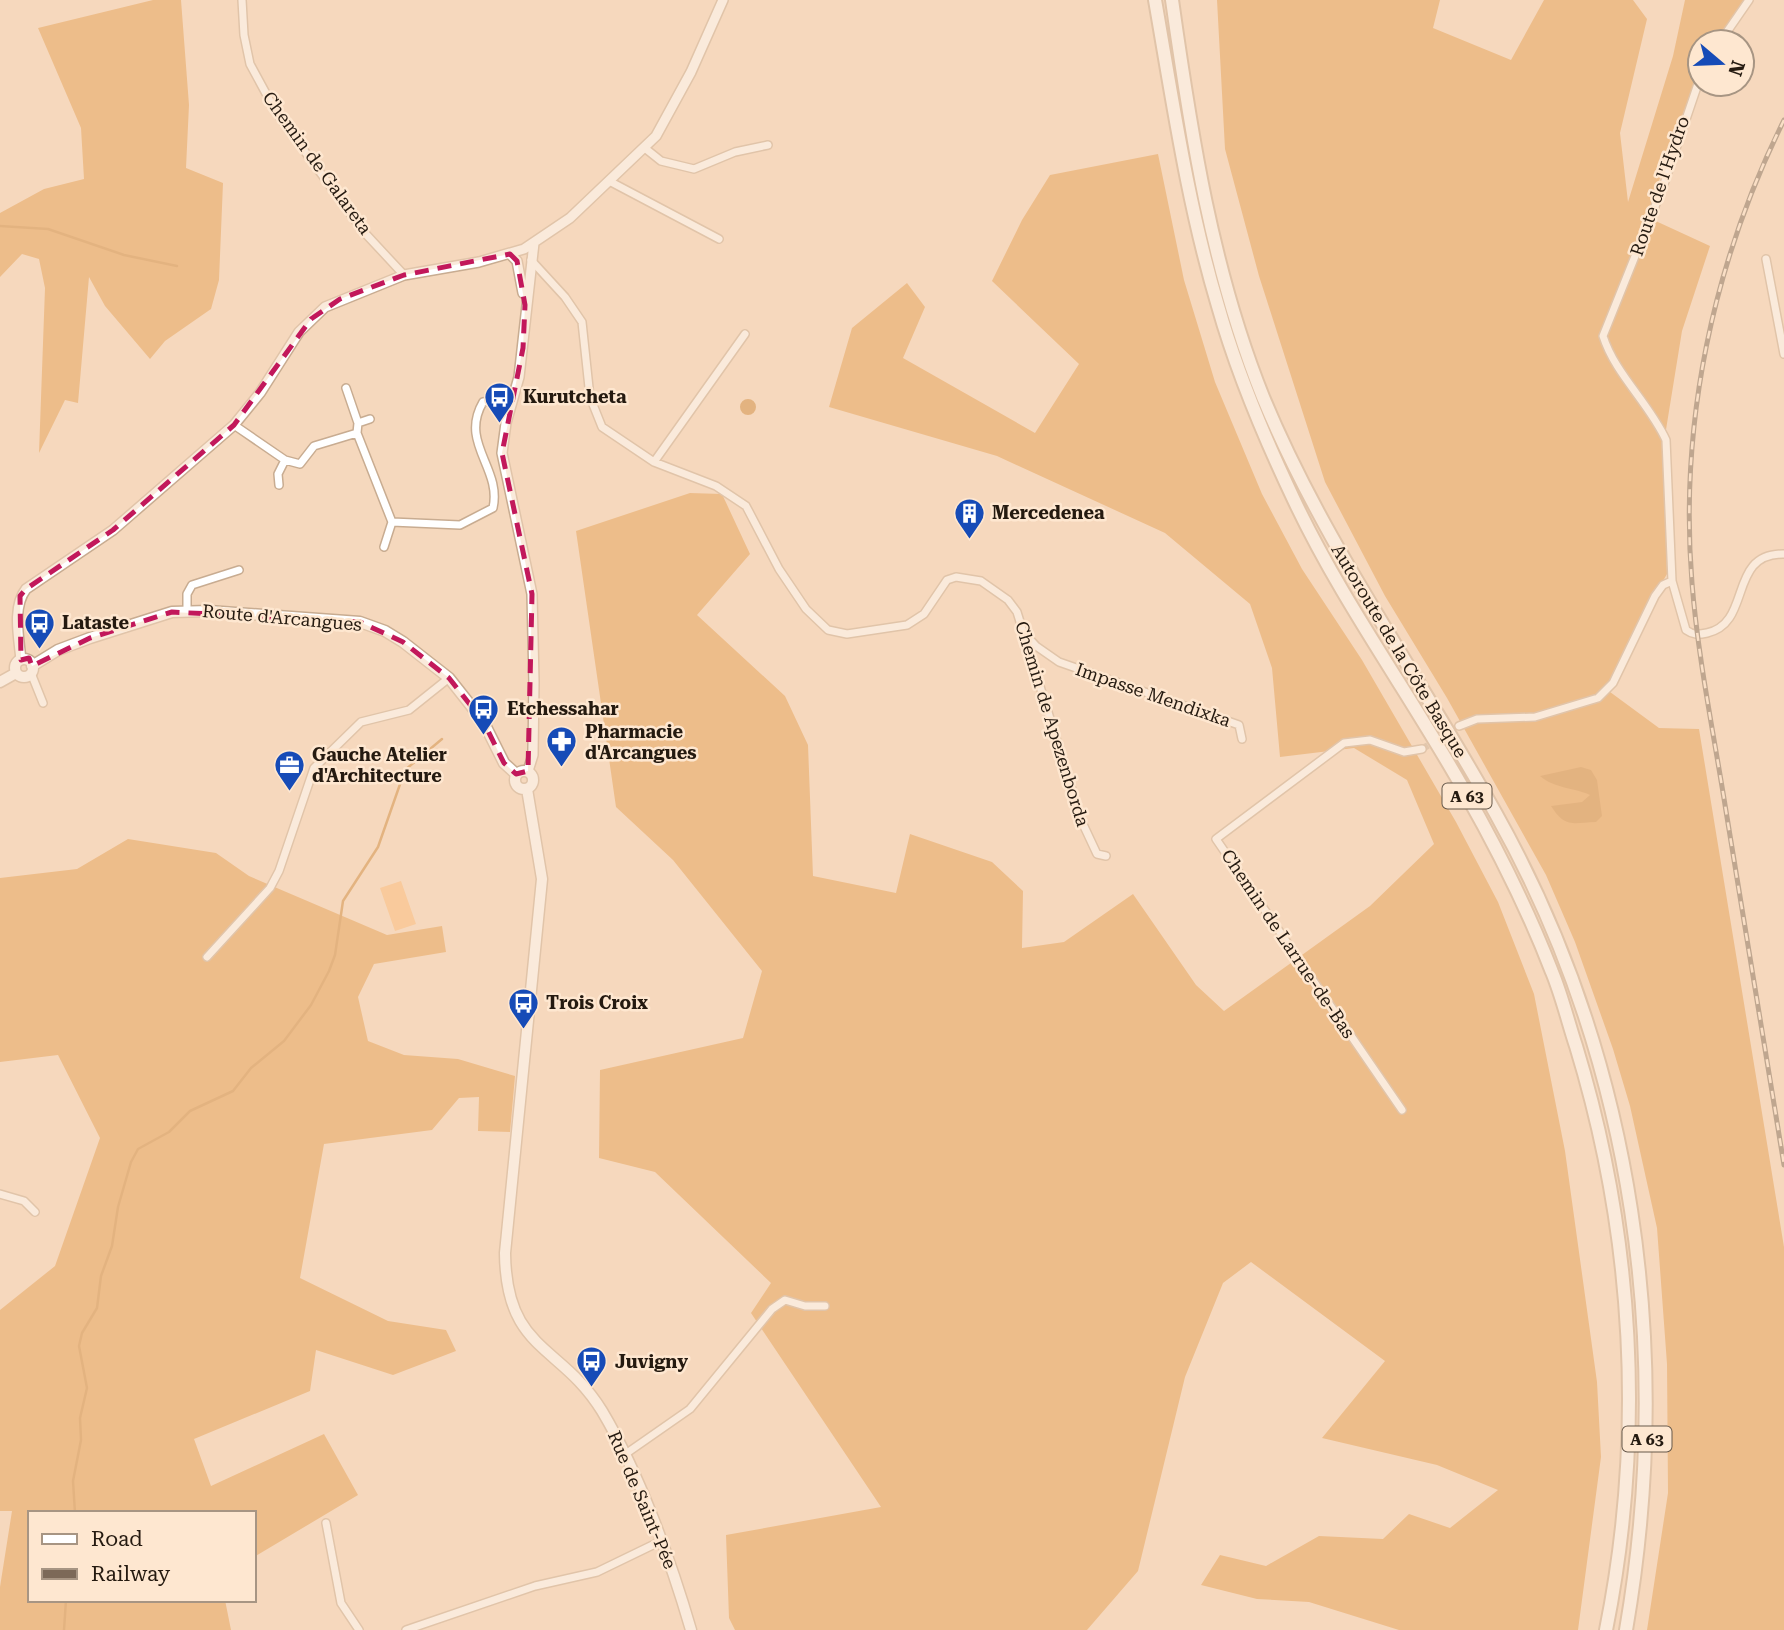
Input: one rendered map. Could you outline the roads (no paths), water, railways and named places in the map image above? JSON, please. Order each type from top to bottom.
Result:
[{"type":"highway","name":"Autoroute de la Côte Basque","points":[[1155,0],[1194,217],[1218,308],[1250,400],[1295,503],[1320,549],[1465,791],[1513,883],[1554,975],[1583,1071],[1604,1149],[1620,1246],[1628,1329],[1627,1493],[1618,1572],[1606,1630]]},
{"type":"highway","name":"Autoroute de la Côte Basque","points":[[1172,0],[1191,131],[1207,212],[1232,302],[1263,396],[1315,508],[1497,815],[1531,883],[1568,968],[1601,1066],[1621,1144],[1637,1247],[1645,1324],[1648,1407],[1645,1492],[1626,1630]]},
{"type":"main road","name":"Route d'Arcangues","points":[[32,669],[58,650],[158,615],[187,611],[347,620],[373,626],[403,642],[449,678],[483,721],[504,763],[516,774]]},
{"type":"main road","points":[[21,660],[32,669],[24,677],[16,673],[16,664],[21,660]]},
{"type":"main road","points":[[0,682],[16,673]]},
{"type":"main road","points":[[528,771],[533,779],[527,789],[516,785],[516,774],[528,771]]},
{"type":"main road","name":"Rue de Saint-Pée","points":[[527,789],[542,879],[507,1238],[509,1296],[529,1336],[576,1379],[600,1409],[624,1455],[660,1541],[691,1630]]},
{"type":"street","name":"Chemin de Galareta","points":[[243,0],[244,35],[250,64],[276,112],[363,231],[404,275]]},
{"type":"street","points":[[21,660],[20,596],[26,589],[113,530],[234,425],[311,319],[340,299],[404,275],[510,254],[534,243],[570,218],[611,182],[646,149],[673,110],[723,0]]},
{"type":"street","points":[[1730,28],[1749,0]]},
{"type":"street","name":"Route de l'Hydro","points":[[1672,581],[1666,440],[1657,419],[1614,358],[1603,336],[1664,184],[1693,98]]},
{"type":"street","points":[[646,149],[661,161],[694,169],[735,152],[768,145]]},
{"type":"street","points":[[611,182],[719,239]]},
{"type":"street","points":[[528,771],[533,755],[532,594],[502,453],[506,423],[521,367],[525,305],[534,243]]},
{"type":"street","points":[[510,254],[517,265],[525,305]]},
{"type":"street","points":[[1766,259],[1784,354]]},
{"type":"street","points":[[517,265],[530,267],[551,279]]},
{"type":"street","name":"Chemin de Apezenborda","points":[[530,267],[551,279],[582,322],[590,397],[602,427],[654,462],[716,486],[747,506],[779,569],[806,609],[828,630],[847,634],[907,625],[924,614],[947,580],[966,577],[981,581],[1008,600],[1017,612],[1076,807],[1089,841],[1097,854],[1106,856]]},
{"type":"street","points":[[654,462],[745,334]]},
{"type":"street","points":[[346,388],[358,423],[358,433],[392,522],[384,547]]},
{"type":"street","points":[[392,522],[460,525],[493,508],[496,492],[475,436],[475,415],[483,402],[513,398]]},
{"type":"street","points":[[358,423],[370,419]]},
{"type":"street","points":[[234,425],[285,460],[300,464],[314,446],[358,433]]},
{"type":"street","points":[[279,485],[278,474],[285,460]]},
{"type":"street","points":[[1459,726],[1477,719],[1535,718],[1598,698],[1613,683],[1655,596],[1663,585],[1672,581],[1683,626],[1689,633],[1702,634],[1720,628],[1729,620],[1748,570],[1768,556],[1784,554]]},
{"type":"street","points":[[187,611],[187,594],[192,585],[239,570]]},
{"type":"street","name":"Impasse Mendixka","points":[[1023,631],[1035,646],[1059,662],[1239,725],[1242,739]]},
{"type":"street","points":[[32,669],[43,703]]},
{"type":"street","points":[[207,957],[275,880],[314,768],[360,722],[409,710],[449,678]]},
{"type":"street","name":"Chemin de Larrue-de-Bas","points":[[1402,1110],[1216,839],[1345,743],[1370,740],[1404,752],[1422,749]]},
{"type":"street","points":[[0,1194],[24,1201],[35,1212]]},
{"type":"street","points":[[624,1455],[690,1409],[772,1309],[785,1300],[805,1306],[825,1306]]},
{"type":"street","points":[[326,1523],[341,1603],[359,1630]]},
{"type":"street","points":[[407,1630],[545,1583],[597,1572],[660,1541]]},
{"type":"waterway","points":[[0,226],[48,229],[124,255],[177,266]]},
{"type":"waterway","points":[[75,1511],[73,1481],[81,1440],[80,1418],[87,1388],[79,1346],[82,1333],[97,1308],[101,1276],[112,1246],[118,1207],[131,1162],[138,1149],[169,1132],[190,1111],[233,1091],[251,1068],[284,1041],[311,1005],[335,955],[343,901],[378,847],[405,770],[442,739]]},
{"type":"waterway","points":[[64,1630],[66,1602]]},
{"type":"tunnel","points":[[1422,749],[1450,732]]},
{"type":"railway","points":[[1784,120],[1759,174],[1738,230],[1720,287],[1706,346],[1691,464],[1689,523],[1692,583],[1702,668],[1784,1165]]},
{"type":"place","name":"Kurutcheta","points":[[500,424]]},
{"type":"place","name":"Mercedenea","points":[[969,540]]},
{"type":"place","name":"Lataste","points":[[39,650]]},
{"type":"place","name":"Etchessahar","points":[[484,736]]},
{"type":"place","name":"Pharmacie d'Arcangues","points":[[562,769]]},
{"type":"place","name":"Gauche Atelier d'Architecture","points":[[289,792]]},
{"type":"place","name":"Trois Croix","points":[[523,1030]]},
{"type":"place","name":"Juvigny","points":[[592,1389]]}]
